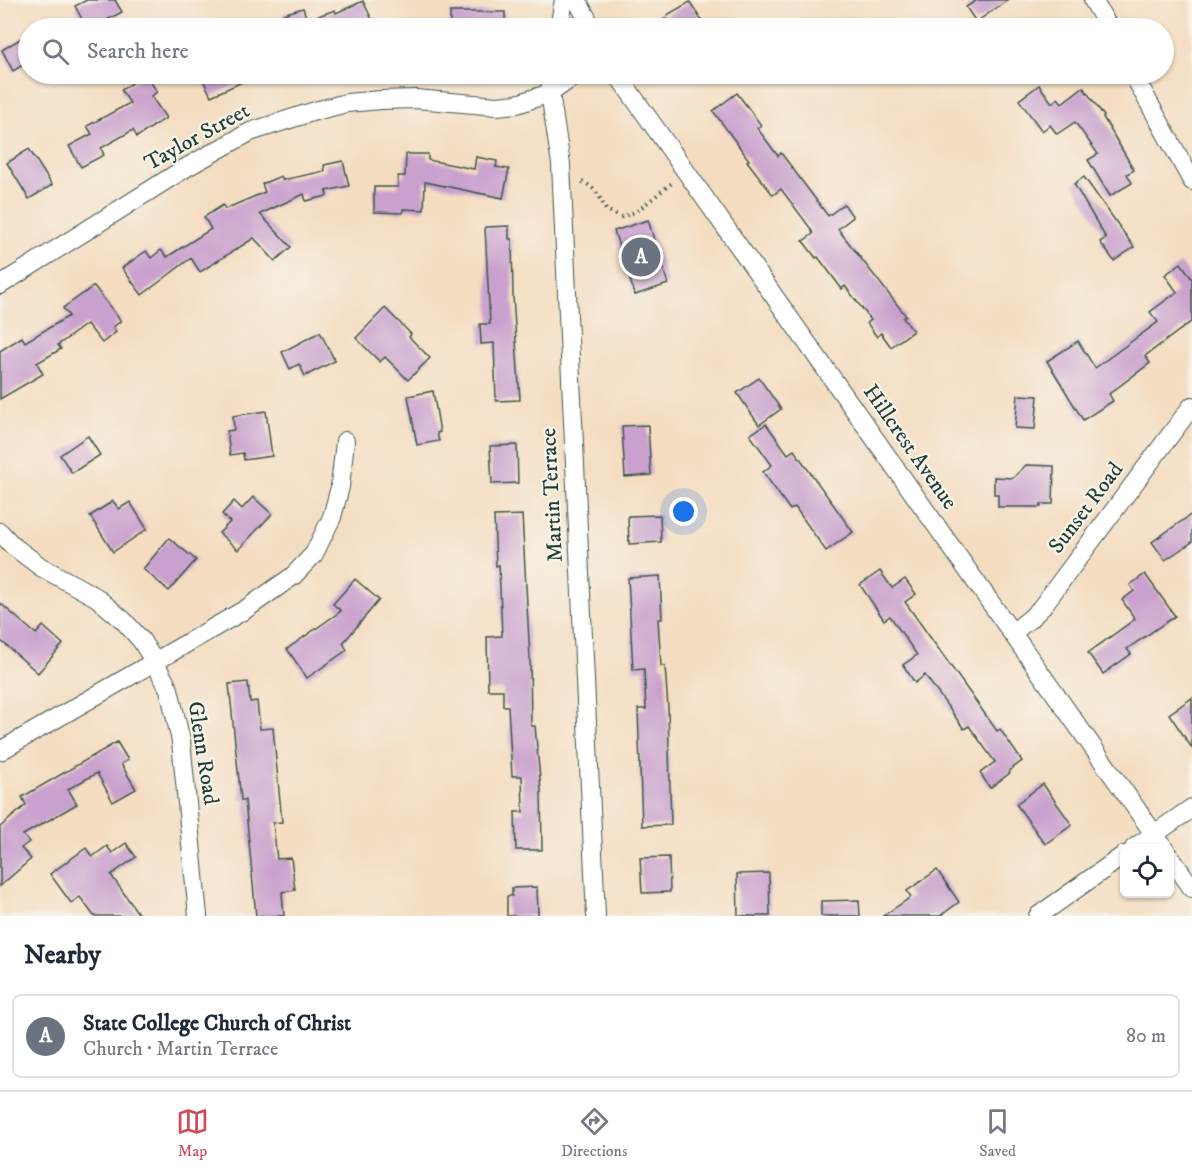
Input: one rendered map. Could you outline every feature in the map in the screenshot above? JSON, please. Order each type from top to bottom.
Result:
[{"type":"street","points":[[561,18],[564,0]]},
{"type":"street","points":[[577,0],[587,18]]},
{"type":"street","points":[[1094,0],[1104,18]]},
{"type":"street","name":"Martin Terrace","points":[[551,84],[550,93],[561,164],[596,916]]},
{"type":"street","name":"Taylor Street","points":[[0,285],[188,167],[250,132],[315,111],[347,104],[416,99],[497,106],[517,104],[550,93],[563,84]]},
{"type":"street","name":"Hillcrest Avenue","points":[[623,84],[1159,842]]},
{"type":"street","points":[[1139,84],[1192,181]]},
{"type":"street","name":"Sunset Road","points":[[1012,633],[1041,608],[1192,406]]},
{"type":"street","points":[[0,751],[246,609],[293,576],[314,554],[332,517],[340,487],[345,441]]},
{"type":"street","name":"Glenn Road","points":[[0,532],[13,546],[41,567],[96,597],[124,621],[141,640],[169,689],[181,741],[198,916]]},
{"type":"street","points":[[1159,842],[1192,808]]},
{"type":"street","points":[[1038,916],[1120,859]]},
{"type":"street","points":[[1174,862],[1192,888]]},
{"type":"path","points":[[582,182],[600,196],[606,210],[622,217],[637,211],[687,173]]},
{"type":"building","points":[[87,0],[115,0],[122,12],[111,18],[82,18],[75,6]]},
{"type":"building","points":[[977,0],[1008,0],[982,18],[973,18],[966,7]]},
{"type":"building","points":[[363,1],[371,18],[313,18],[335,10],[336,13]]},
{"type":"building","points":[[690,2],[700,18],[666,18],[667,15]]},
{"type":"building","points":[[303,8],[306,18],[284,18],[283,14]]},
{"type":"building","points":[[450,12],[505,12],[505,18],[450,18]]},
{"type":"building","points":[[18,40],[18,68],[13,71],[2,50]]},
{"type":"building","points":[[130,84],[152,84],[157,92],[151,96],[166,118],[137,137],[133,130],[101,148],[104,155],[81,167],[69,146],[92,134],[87,126],[130,103],[121,90]]},
{"type":"building","points":[[205,84],[238,84],[211,96]]},
{"type":"building","points":[[1039,85],[1052,103],[1058,98],[1062,103],[1083,87],[1104,116],[1134,170],[1127,174],[1132,183],[1110,196],[1088,160],[1098,154],[1075,122],[1057,134],[1050,125],[1042,131],[1019,100]]},
{"type":"building","points":[[737,93],[761,125],[757,128],[778,156],[781,153],[828,216],[844,204],[853,217],[838,229],[906,316],[903,318],[913,331],[891,347],[881,333],[877,337],[867,323],[871,320],[845,286],[842,289],[803,241],[813,234],[811,229],[781,189],[773,195],[713,111]]},
{"type":"building","points":[[29,149],[52,185],[29,199],[7,163]]},
{"type":"building","points":[[406,154],[428,154],[428,160],[474,169],[476,157],[497,161],[496,167],[509,169],[503,198],[425,182],[424,210],[403,209],[403,213],[374,212],[374,187],[398,187],[398,176],[405,176]]},
{"type":"building","points":[[343,161],[349,186],[326,191],[327,196],[306,201],[304,194],[260,214],[291,247],[275,261],[254,238],[200,272],[191,258],[142,295],[122,268],[146,251],[151,258],[161,250],[167,257],[211,229],[204,217],[223,205],[225,209],[265,192],[262,184],[281,176],[283,180],[325,171],[324,165]]},
{"type":"building","points":[[1084,177],[1134,247],[1114,261],[1100,242],[1106,238],[1074,184]]},
{"type":"building","points":[[648,220],[668,284],[635,295],[614,231]]},
{"type":"building","points":[[509,226],[509,239],[512,239],[513,296],[520,400],[496,401],[494,343],[481,344],[480,324],[490,324],[485,227]]},
{"type":"building","points":[[1181,263],[1192,279],[1192,321],[1145,356],[1150,363],[1109,394],[1113,401],[1083,420],[1047,361],[1078,341],[1095,368],[1158,322],[1150,312],[1177,292],[1165,275]]},
{"type":"building","points":[[94,286],[121,321],[113,327],[116,332],[102,343],[87,324],[58,345],[61,349],[37,363],[43,374],[0,399],[0,351],[22,337],[25,342],[69,316],[63,308]]},
{"type":"building","points":[[385,308],[411,334],[409,337],[430,358],[408,380],[385,357],[380,362],[356,338]]},
{"type":"building","points":[[320,332],[335,361],[305,376],[299,364],[290,369],[282,352]]},
{"type":"building","points":[[759,378],[781,409],[759,425],[737,393]]},
{"type":"building","points":[[433,391],[440,432],[437,433],[439,441],[417,445],[408,396]]},
{"type":"building","points":[[1018,395],[1038,396],[1035,429],[1015,428]]},
{"type":"building","points":[[266,411],[272,456],[244,460],[243,453],[230,455],[227,431],[234,430],[233,416]]},
{"type":"building","points":[[766,424],[788,454],[794,450],[853,532],[826,551],[795,507],[790,510],[763,472],[772,465],[750,435]]},
{"type":"building","points":[[648,425],[651,475],[625,477],[622,426]]},
{"type":"building","points":[[88,436],[100,455],[72,473],[60,455]]},
{"type":"building","points":[[517,445],[518,483],[492,484],[490,446]]},
{"type":"building","points":[[1026,465],[1054,466],[1053,504],[1041,504],[1041,507],[998,507],[998,494],[994,494],[994,477],[1013,478]]},
{"type":"building","points":[[253,497],[272,514],[238,550],[219,533],[230,522],[222,514],[234,501],[242,509]]},
{"type":"building","points":[[113,501],[119,509],[130,502],[147,529],[113,552],[90,516]]},
{"type":"building","points":[[1192,514],[1192,542],[1165,560],[1152,542]]},
{"type":"building","points":[[522,515],[530,658],[531,726],[535,726],[541,790],[542,850],[516,850],[515,812],[523,812],[522,776],[512,776],[508,706],[503,706],[503,690],[488,690],[487,637],[502,636],[494,516]]},
{"type":"building","points":[[660,515],[661,542],[629,544],[628,516]]},
{"type":"building","points":[[169,538],[196,560],[169,591],[143,569]]},
{"type":"building","points":[[880,571],[892,588],[905,579],[916,594],[905,602],[997,731],[1000,729],[1022,761],[990,788],[980,773],[995,762],[969,726],[964,729],[925,675],[915,683],[903,665],[917,655],[890,616],[884,620],[860,585]]},
{"type":"building","points":[[1145,574],[1175,616],[1127,649],[1131,654],[1103,674],[1088,653],[1135,619],[1122,600],[1134,591],[1130,585]]},
{"type":"building","points":[[660,576],[662,619],[658,619],[661,666],[665,666],[668,708],[671,825],[642,826],[638,709],[646,709],[644,669],[633,670],[628,578]]},
{"type":"building","points":[[355,579],[379,600],[343,643],[347,650],[307,678],[287,649],[341,611],[333,604]]},
{"type":"building","points":[[0,603],[36,634],[43,626],[63,644],[38,673],[0,640]]},
{"type":"building","points":[[248,682],[250,702],[257,701],[260,729],[273,728],[282,822],[273,823],[277,859],[291,858],[295,890],[282,892],[284,916],[256,916],[245,800],[241,800],[229,684]]},
{"type":"building","points":[[1192,698],[1192,748],[1169,714]]},
{"type":"building","points":[[117,742],[128,760],[121,764],[136,789],[113,802],[97,773],[68,789],[77,804],[23,835],[29,842],[21,848],[31,859],[0,886],[0,827],[26,805],[22,797]]},
{"type":"building","points":[[1043,784],[1072,825],[1045,844],[1016,804]]},
{"type":"building","points":[[126,843],[136,857],[111,875],[140,916],[94,916],[80,897],[71,903],[50,874],[86,848],[92,857],[107,846],[112,853]]},
{"type":"building","points":[[669,857],[670,892],[642,893],[640,858]]},
{"type":"building","points":[[937,870],[959,902],[940,916],[883,916],[911,897],[907,891]]},
{"type":"building","points":[[769,873],[770,916],[738,916],[737,874]]},
{"type":"building","points":[[537,887],[538,916],[507,916],[507,896],[512,896],[512,888]]},
{"type":"building","points":[[859,900],[860,916],[821,916],[821,901]]},
{"type":"place","name":"State College Church of Christ","points":[[641,257]]}]
